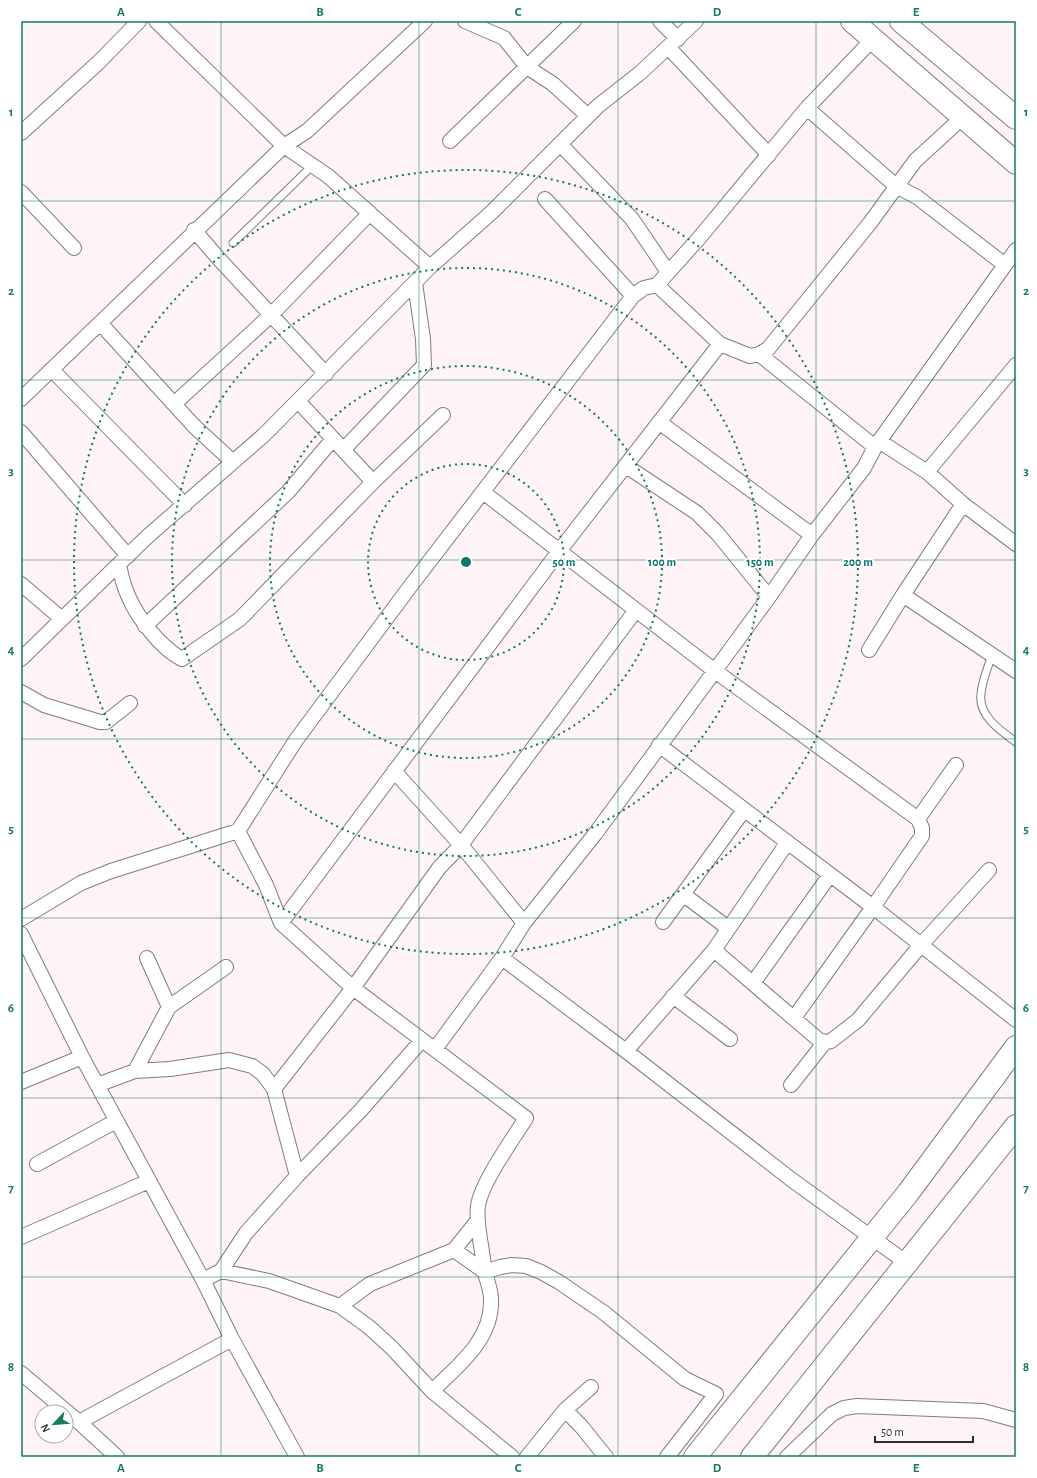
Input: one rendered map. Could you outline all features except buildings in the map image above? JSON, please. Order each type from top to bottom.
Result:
[{"type":"main road","points":[[852,21],[1016,163]]},
{"type":"main road","points":[[901,21],[1016,118]]},
{"type":"main road","points":[[695,1457],[908,1193],[1016,1047]]},
{"type":"main road","points":[[755,1456],[1016,1126]]},
{"type":"street","points":[[21,132],[99,62],[139,21]]},
{"type":"street","points":[[156,21],[284,146],[313,165],[430,267]]},
{"type":"street","points":[[21,399],[194,230],[284,146],[307,131],[425,21]]},
{"type":"street","points":[[465,21],[504,38],[526,67],[553,84],[588,116]]},
{"type":"street","points":[[450,141],[574,21]]},
{"type":"street","points":[[660,21],[673,43],[769,155]]},
{"type":"street","points":[[21,659],[123,560],[259,440],[299,402],[430,267],[492,212],[538,164],[561,145],[598,106],[640,73],[696,21]]},
{"type":"street","points":[[21,919],[81,883],[238,831],[296,740],[409,588],[634,296],[644,288],[657,284],[700,237],[807,108],[874,40]]},
{"type":"street","points":[[807,108],[896,186],[917,197],[1005,266]]},
{"type":"street","points":[[657,284],[720,344],[750,356],[759,354],[768,349],[870,223],[915,161],[963,117]]},
{"type":"street","points":[[561,145],[632,219],[668,272]]},
{"type":"street","points":[[21,192],[74,248]]},
{"type":"street","points":[[545,199],[634,296]]},
{"type":"street","points":[[174,404],[271,315],[370,214]]},
{"type":"street","points":[[194,230],[218,259],[326,374]]},
{"type":"street","points":[[435,1050],[502,958],[524,923],[595,834],[769,597],[812,535],[864,468],[877,444],[1016,250]]},
{"type":"street","points":[[344,449],[424,366],[423,339],[415,283]]},
{"type":"street","points":[[100,323],[194,426],[233,462]]},
{"type":"street","points":[[281,923],[560,550],[720,344]]},
{"type":"street","points":[[759,354],[877,444],[927,472],[963,504],[1016,544]]},
{"type":"street","points":[[927,472],[1016,365]]},
{"type":"street","points":[[52,370],[185,505]]},
{"type":"street","points":[[299,402],[373,482]]},
{"type":"street","points":[[21,432],[123,560],[122,583],[131,604],[145,626],[172,654],[182,659],[240,619],[373,482],[443,415]]},
{"type":"street","points":[[660,422],[812,535]]},
{"type":"street","points":[[145,626],[288,492],[333,439]]},
{"type":"street","points":[[626,466],[697,513],[718,534],[769,597]]},
{"type":"street","points":[[483,492],[560,550],[714,671],[918,819],[922,828],[922,836],[794,1018]]},
{"type":"street","points":[[869,650],[963,504]]},
{"type":"street","points":[[21,584],[62,619]]},
{"type":"street","points":[[903,595],[1016,671]]},
{"type":"street","points":[[274,1089],[353,988],[439,868],[461,845],[636,610]]},
{"type":"street","points":[[21,692],[44,705],[100,722],[106,722],[130,703]]},
{"type":"street","points":[[659,745],[872,907],[1016,1020]]},
{"type":"street","points":[[918,819],[956,765]]},
{"type":"street","points":[[394,771],[461,845],[524,923]]},
{"type":"street","points":[[663,922],[744,810]]},
{"type":"street","points":[[238,831],[266,886],[281,923],[353,988],[526,1118],[498,1163],[480,1199],[478,1220],[485,1272],[492,1298],[491,1312],[477,1345],[465,1359],[432,1391]]},
{"type":"street","points":[[626,1051],[714,950],[787,843]]},
{"type":"street","points":[[791,1085],[825,1042],[839,1036],[858,1020],[921,945],[989,870]]},
{"type":"street","points":[[753,983],[830,875]]},
{"type":"street","points":[[684,895],[728,928]]},
{"type":"street","points":[[21,934],[82,1057],[203,1280],[232,1339],[298,1457]]},
{"type":"street","points":[[714,950],[819,1040],[825,1042]]},
{"type":"street","points":[[147,958],[169,1007]]},
{"type":"street","points":[[502,958],[626,1051],[792,1180],[907,1263]]},
{"type":"street","points":[[135,1071],[169,1007],[226,967]]},
{"type":"street","points":[[673,996],[730,1039]]},
{"type":"street","points":[[203,1280],[221,1270],[246,1233],[297,1176],[361,1110],[422,1040]]},
{"type":"street","points":[[21,1082],[82,1057]]},
{"type":"street","points":[[97,1084],[135,1071],[170,1069],[229,1060],[252,1066],[263,1074],[274,1089],[297,1176]]},
{"type":"street","points":[[38,1164],[116,1121]]},
{"type":"street","points":[[21,1237],[149,1181]]},
{"type":"street","points":[[340,1306],[370,1284],[454,1250],[478,1220]]},
{"type":"street","points":[[454,1250],[485,1272]]},
{"type":"street","points":[[485,1272],[512,1265],[526,1266],[541,1272],[559,1282],[603,1312],[685,1379],[716,1394],[667,1457]]},
{"type":"street","points":[[221,1270],[269,1281],[340,1306],[369,1327],[392,1348],[432,1391],[512,1457]]},
{"type":"street","points":[[80,1422],[232,1339]]},
{"type":"street","points":[[21,1373],[80,1422],[117,1457]]},
{"type":"street","points":[[526,1457],[564,1410],[591,1387]]},
{"type":"street","points":[[787,1457],[832,1414],[844,1408],[857,1406],[983,1411],[1016,1420]]},
{"type":"street","points":[[564,1410],[581,1426],[606,1457]]},
{"type":"lane","points":[[234,243],[313,165]]},
{"type":"lane","points":[[992,655],[980,695],[984,712],[998,729],[1016,742]]}]
